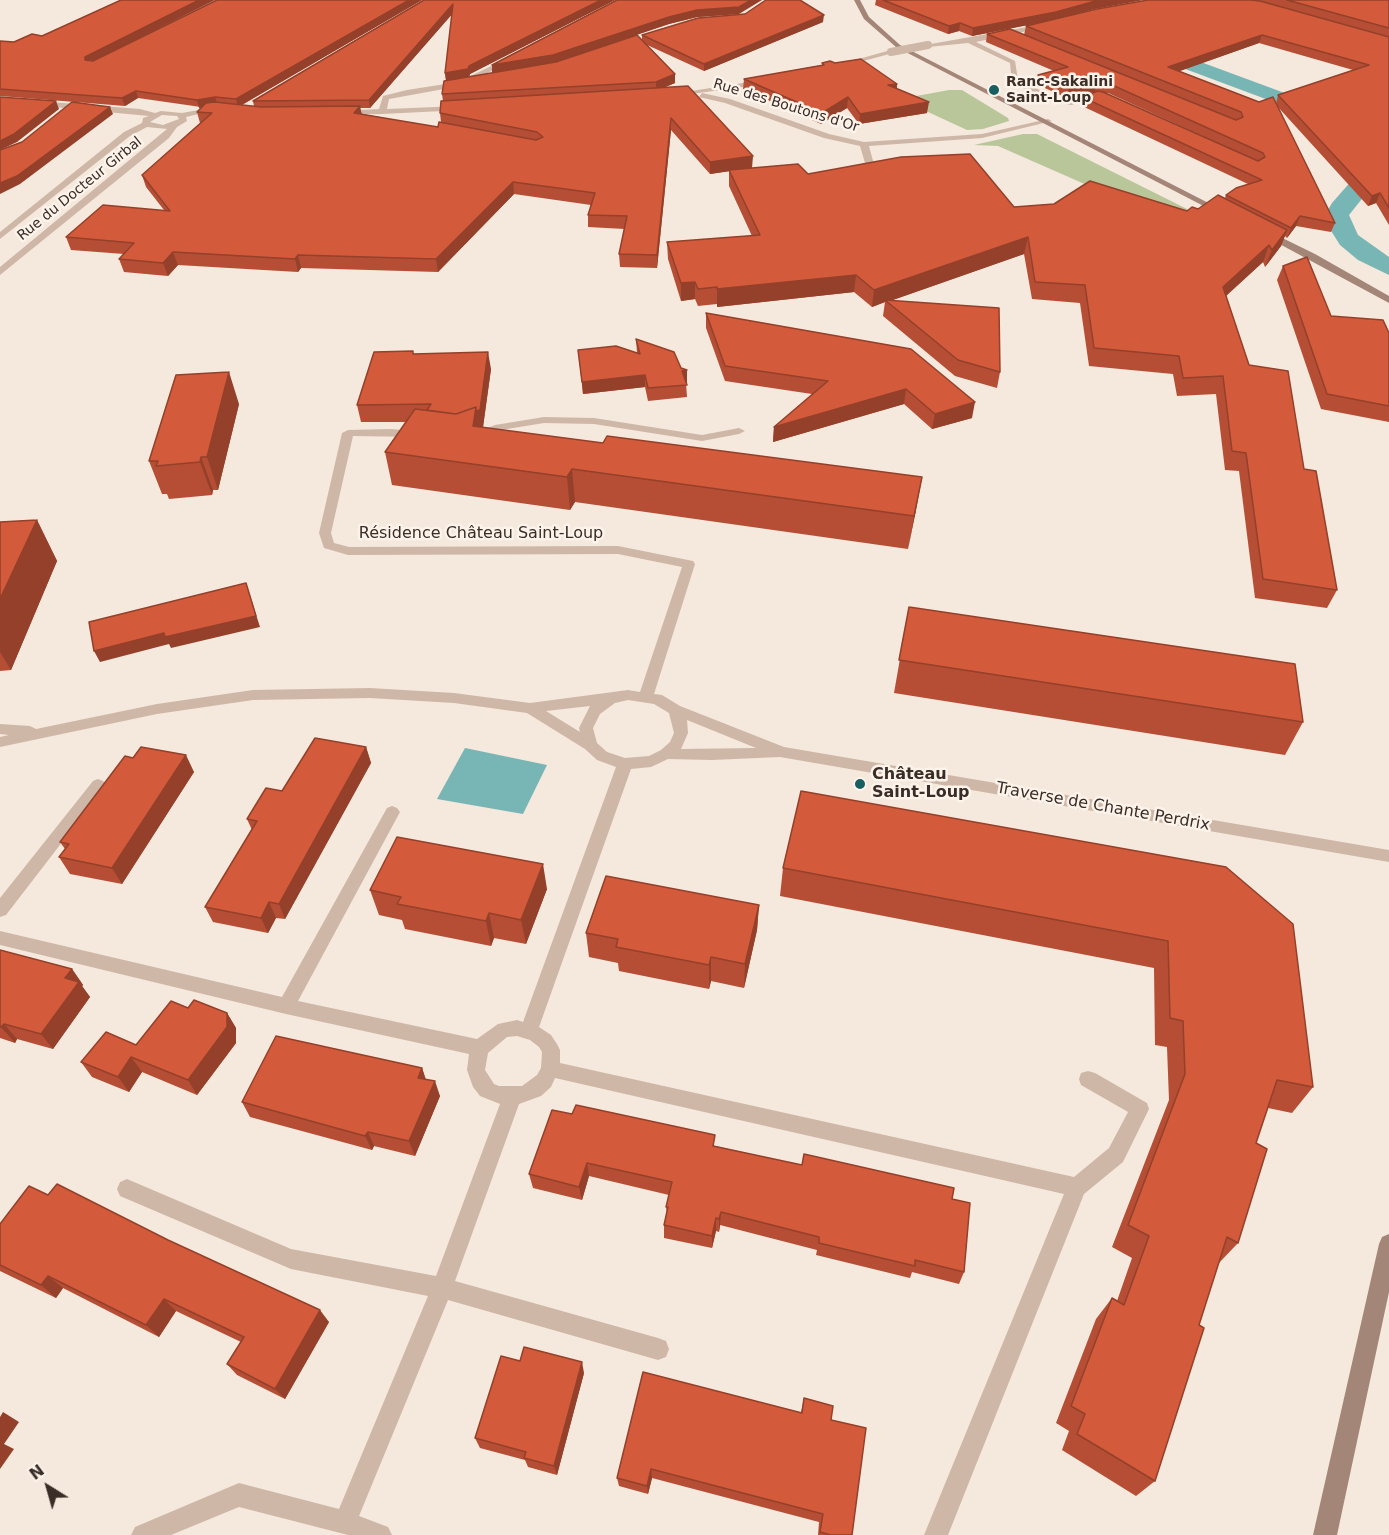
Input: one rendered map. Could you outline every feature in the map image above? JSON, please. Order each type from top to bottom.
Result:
[{"type":"street","points":[[857,0],[866,18],[898,46],[1229,215]]},
{"type":"street","points":[[830,68],[891,52],[945,42],[969,41],[1056,24]]},
{"type":"street","points":[[1010,33],[1021,37]]},
{"type":"street","points":[[969,41],[1013,62],[1016,81],[1055,100],[1071,102],[1095,96],[1104,97]]},
{"type":"street","points":[[455,85],[518,55]]},
{"type":"street","points":[[382,112],[386,98],[406,92],[487,80]]},
{"type":"street","points":[[663,96],[772,80]]},
{"type":"street","points":[[964,80],[1001,107],[1036,125],[1142,178],[1188,195]]},
{"type":"street","name":"Rue des Boutons d'Or","points":[[693,93],[727,100],[827,136],[864,144],[982,136],[1048,121]]},
{"type":"street","points":[[0,100],[140,111],[154,115],[168,113],[183,115],[229,109]]},
{"type":"street","points":[[49,110],[58,104]]},
{"type":"street","points":[[64,112],[72,105]]},
{"type":"street","points":[[328,113],[469,107]]},
{"type":"street","points":[[358,113],[392,119]]},
{"type":"street","name":"Rue du Docteur Girbal","points":[[146,124],[146,120],[154,115]]},
{"type":"street","name":"Rue du Docteur Girbal","points":[[0,236],[127,134],[146,124],[163,127],[174,125],[182,122],[185,117],[183,115]]},
{"type":"street","name":"Rue du Docteur Girbal","points":[[0,272],[166,136],[174,125]]},
{"type":"street","points":[[849,172],[872,172],[864,144]]},
{"type":"street","points":[[1250,225],[1312,256],[1389,300]]},
{"type":"street","points":[[462,441],[499,427],[544,420],[594,421],[702,438],[740,431]]},
{"type":"street","name":"Résidence Château Saint-Loup","points":[[427,435],[390,432],[348,433],[325,533],[328,545],[348,551],[618,550],[689,564],[646,696]]},
{"type":"street","points":[[0,742],[157,709],[253,695],[370,693],[454,698],[530,708],[628,695],[646,696],[657,699],[675,710],[680,721],[681,733],[676,745],[666,754],[651,761],[625,764],[602,756],[590,745],[530,708]]},
{"type":"street","points":[[590,745],[586,737],[588,719],[594,711],[611,699]]},
{"type":"street","name":"Traverse de Chante Perdrix","points":[[675,710],[782,752],[1389,856]]},
{"type":"street","points":[[0,729],[51,732]]},
{"type":"street","name":"Traverse de Chante Perdrix","points":[[666,754],[782,752]]},
{"type":"street","points":[[529,1030],[625,764]]},
{"type":"street","points":[[0,910],[98,785]]},
{"type":"street","points":[[286,1006],[392,812]]},
{"type":"street","points":[[0,938],[286,1006],[480,1048]]},
{"type":"street","points":[[517,1028],[529,1030],[545,1041],[551,1050],[550,1069],[544,1081],[534,1090],[512,1097],[488,1090],[480,1081],[476,1070],[480,1048],[504,1030],[517,1028]]},
{"type":"street","points":[[550,1069],[1077,1187]]},
{"type":"street","points":[[936,1535],[1077,1187],[1116,1155],[1140,1109],[1089,1079]]},
{"type":"street","points":[[345,1522],[442,1288],[512,1097]]},
{"type":"street","points":[[127,1189],[291,1259],[442,1288],[658,1349]]},
{"type":"street","points":[[1325,1535],[1389,1244]]},
{"type":"street","points":[[143,1535],[239,1495],[345,1522],[380,1535]]},
{"type":"green space","points":[[949,90],[962,90],[1008,118],[1009,121],[983,129],[967,130],[900,99]]},
{"type":"green space","points":[[1023,134],[1037,134],[1271,251],[1121,200],[998,146],[974,145]]},
{"type":"water","points":[[465,748],[547,765],[523,814],[437,799]]},
{"type":"building","points":[[121,0],[199,0],[85,57],[85,60],[93,61],[217,0],[409,0],[236,99],[215,97],[197,100],[136,91],[122,98],[0,89],[0,41],[14,42],[32,34],[42,36]]},
{"type":"building","points":[[424,0],[601,0],[469,66],[468,69],[445,73],[453,4],[369,100],[253,101]]},
{"type":"building","points":[[617,0],[751,0],[739,7],[697,10],[669,17],[553,55],[492,65]]},
{"type":"building","points":[[766,0],[800,0],[824,15],[704,64],[642,35],[698,18],[745,14]]},
{"type":"building","points":[[883,0],[1099,0],[1056,12],[973,28],[960,23],[949,26]]},
{"type":"building","points":[[1148,0],[1260,1],[1389,37],[1389,208],[1380,193],[1372,196],[1278,95],[1369,65],[1262,35],[1168,67],[1259,102],[1273,97],[1335,223],[1300,216],[1291,228],[1226,195],[1236,188],[1262,180],[1082,97],[1098,91],[1103,92],[1258,161],[1265,157],[1263,153],[1110,84],[1097,83],[1069,89],[1038,75],[1068,67],[987,34],[1010,29],[1236,120],[1243,117],[1241,112],[1026,26],[1097,9]]},
{"type":"building","points":[[1287,0],[1389,0],[1389,28]]},
{"type":"building","points":[[637,35],[675,74],[656,82],[442,94],[444,81],[556,62]]},
{"type":"building","points":[[861,59],[897,84],[888,85],[929,102],[860,114],[848,97],[822,113],[744,79],[824,65],[822,63],[830,61],[835,63]]},
{"type":"building","points":[[688,86],[753,156],[710,162],[671,118],[657,255],[619,254],[627,216],[588,215],[595,193],[513,182],[436,259],[298,255],[295,259],[173,252],[163,263],[119,259],[134,243],[66,237],[103,205],[170,211],[142,175],[212,113],[197,112],[206,103],[261,107],[360,106],[354,113],[438,127],[439,122],[536,140],[543,137],[537,132],[440,113],[441,101]]},
{"type":"building","points":[[0,97],[56,101],[14,134],[0,141]]},
{"type":"building","points":[[72,102],[110,107],[17,176],[0,183],[0,150],[22,142]]},
{"type":"building","points":[[970,154],[1014,207],[1054,204],[1090,181],[1187,211],[1192,207],[1198,209],[1218,195],[1287,230],[1272,250],[1269,245],[1223,287],[1249,365],[1288,371],[1304,469],[1316,471],[1337,590],[1263,579],[1246,453],[1232,451],[1223,376],[1183,378],[1179,356],[1094,348],[1085,285],[1035,282],[1028,237],[874,290],[856,275],[717,289],[717,287],[698,289],[695,282],[681,283],[667,242],[760,235],[729,170],[798,164],[808,174],[901,157]]},
{"type":"building","points":[[1307,257],[1331,316],[1383,320],[1389,333],[1389,406],[1327,394],[1283,266]]},
{"type":"building","points":[[885,300],[999,308],[1000,372],[958,360]]},
{"type":"building","points":[[706,313],[911,349],[975,402],[935,414],[906,389],[774,427],[828,381],[725,366]]},
{"type":"building","points":[[636,339],[674,352],[681,368],[687,370],[682,371],[687,385],[648,388],[645,375],[582,382],[578,350],[616,346],[640,354]]},
{"type":"building","points":[[413,351],[413,354],[488,352],[480,410],[476,411],[476,407],[456,414],[427,410],[431,404],[357,405],[374,352]]},
{"type":"building","points":[[229,372],[207,457],[201,457],[200,462],[156,466],[158,461],[149,461],[176,375]]},
{"type":"building","points":[[476,407],[473,426],[603,443],[607,436],[922,477],[914,516],[572,469],[567,477],[385,452],[415,409],[456,414]]},
{"type":"building","points":[[37,520],[0,599],[0,522]]},
{"type":"building","points":[[246,583],[256,616],[165,637],[164,633],[94,651],[89,622]]},
{"type":"building","points":[[909,607],[1295,664],[1303,722],[899,660]]},
{"type":"building","points":[[315,738],[366,747],[279,904],[269,902],[261,918],[205,907],[257,821],[247,819],[266,788],[282,791]]},
{"type":"building","points":[[141,747],[186,755],[112,868],[59,857],[69,844],[60,842],[125,756],[133,758]]},
{"type":"building","points":[[801,791],[1226,867],[1293,924],[1313,1087],[1277,1080],[1256,1143],[1267,1149],[1238,1243],[1227,1237],[1199,1325],[1204,1328],[1155,1481],[1077,1434],[1085,1414],[1071,1406],[1112,1298],[1124,1305],[1149,1236],[1128,1225],[1185,1074],[1183,1021],[1170,1018],[1168,941],[783,868]]},
{"type":"building","points":[[397,837],[543,864],[521,920],[489,913],[486,921],[397,904],[401,897],[370,890]]},
{"type":"building","points":[[606,876],[759,905],[745,964],[711,957],[709,965],[616,947],[618,939],[586,933]]},
{"type":"building","points":[[0,950],[72,969],[65,978],[79,982],[41,1034],[4,1024],[0,1027]]},
{"type":"building","points":[[194,1000],[227,1013],[227,1027],[188,1080],[131,1057],[118,1077],[81,1062],[106,1032],[136,1045],[171,1001],[188,1008]]},
{"type":"building","points":[[276,1036],[422,1068],[418,1078],[435,1081],[409,1141],[368,1132],[365,1136],[242,1102]]},
{"type":"building","points":[[576,1105],[715,1135],[713,1146],[802,1165],[804,1154],[954,1188],[952,1199],[970,1203],[964,1272],[915,1260],[915,1266],[819,1243],[819,1237],[721,1212],[719,1219],[716,1218],[712,1236],[664,1225],[672,1182],[587,1163],[579,1187],[529,1174],[552,1110],[572,1114]]},
{"type":"building","points":[[57,1184],[168,1240],[320,1310],[275,1389],[227,1364],[244,1337],[164,1299],[146,1325],[48,1276],[41,1285],[0,1265],[0,1224],[29,1186],[48,1195]]},
{"type":"building","points":[[524,1347],[582,1362],[554,1466],[524,1458],[526,1452],[475,1438],[501,1356],[520,1361]]},
{"type":"building","points":[[643,1372],[802,1413],[804,1398],[833,1406],[831,1420],[866,1428],[852,1535],[831,1535],[820,1532],[823,1514],[651,1469],[647,1486],[617,1478]]},
{"type":"waterway","points":[[1144,47],[1329,116]]},
{"type":"waterway","points":[[1387,149],[1386,155],[1340,208],[1337,215],[1340,226],[1349,240],[1367,255],[1389,267]]},
{"type":"place","name":"Ranc-Sakalini Saint-Loup","points":[[994,90]]},
{"type":"place","name":"Château Saint-Loup","points":[[860,784]]}]
